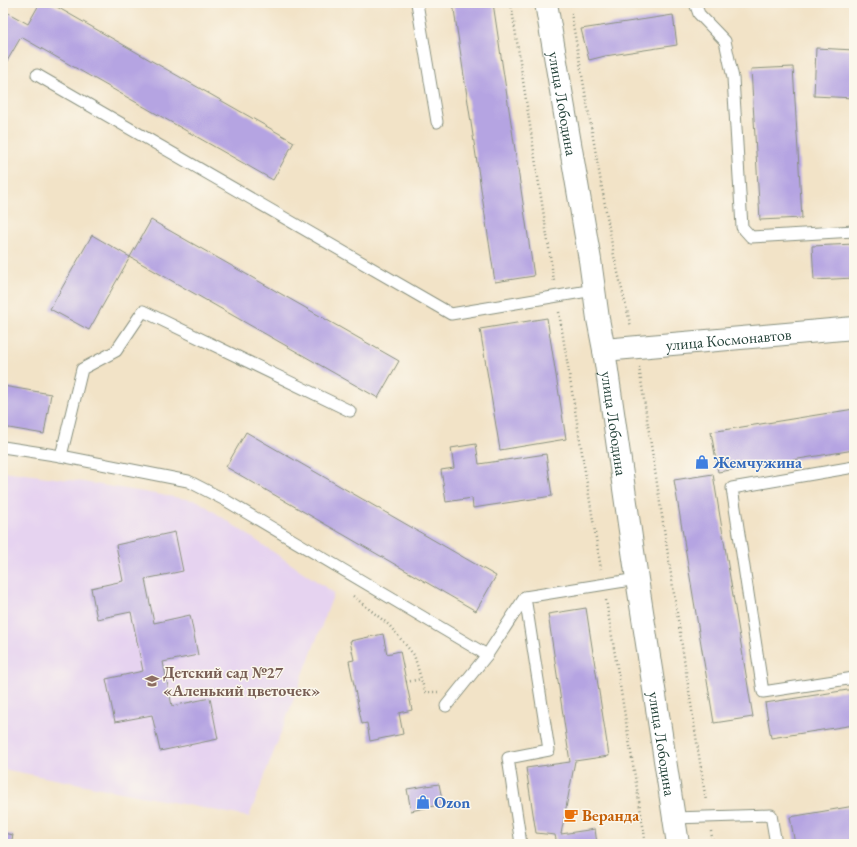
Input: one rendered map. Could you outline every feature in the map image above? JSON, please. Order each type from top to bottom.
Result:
[{"type":"street","name":"улица Лободина","points":[[546,3],[590,260],[678,844]]},
{"type":"street","name":"улица Космонавтов","points":[[604,350],[854,328]]},
{"type":"lane","points":[[418,3],[437,122]]},
{"type":"lane","points":[[695,3],[699,14],[725,42],[733,78],[742,227],[751,237],[854,230]]},
{"type":"lane","points":[[37,75],[451,314],[594,290]]},
{"type":"lane","points":[[61,456],[82,369],[116,351],[143,311],[350,411]]},
{"type":"lane","points":[[3,447],[61,456],[188,481],[225,500],[487,655]]},
{"type":"lane","points":[[854,466],[732,488],[763,692],[854,678]]},
{"type":"lane","points":[[446,706],[487,655],[525,597],[637,579]]},
{"type":"lane","points":[[521,844],[508,758],[549,750],[525,597]]},
{"type":"lane","points":[[674,818],[770,815],[776,844]]},
{"type":"path","points":[[510,3],[646,844]]},
{"type":"path","points":[[571,11],[614,256],[636,347],[713,844]]},
{"type":"path","points":[[353,596],[389,625],[414,655],[425,692],[458,691]]},
{"type":"path","points":[[406,682],[421,679]]},
{"type":"shaded area","name":"Детский сад №27 «Аленький цветочек»","points":[[3,471],[77,481],[198,501],[334,593],[249,817],[3,769]]},
{"type":"building","points":[[40,3],[50,3],[294,142],[273,180],[21,37],[3,68],[3,10],[28,24]]},
{"type":"building","points":[[453,3],[493,3],[534,276],[495,282]]},
{"type":"building","points":[[673,15],[677,45],[605,56],[589,60],[581,29]]},
{"type":"building","points":[[816,48],[854,50],[854,98],[814,96]]},
{"type":"building","points":[[793,67],[802,218],[760,220],[751,69]]},
{"type":"building","points":[[151,220],[399,361],[378,398],[130,257]]},
{"type":"building","points":[[92,235],[130,257],[89,330],[50,309]]},
{"type":"building","points":[[854,244],[854,278],[814,280],[812,246]]},
{"type":"building","points":[[547,318],[566,439],[500,450],[480,329]]},
{"type":"building","points":[[3,386],[51,394],[44,434],[3,427]]},
{"type":"building","points":[[854,409],[854,450],[718,472],[711,432]]},
{"type":"building","points":[[246,432],[496,576],[476,611],[226,467]]},
{"type":"building","points":[[476,444],[479,464],[546,454],[552,496],[473,508],[472,498],[446,502],[441,470],[454,468],[451,448]]},
{"type":"building","points":[[713,474],[753,717],[714,723],[674,480]]},
{"type":"building","points":[[175,532],[183,571],[145,579],[154,623],[190,615],[198,655],[163,662],[172,706],[210,698],[218,739],[160,751],[152,715],[115,722],[106,679],[143,671],[131,612],[97,619],[91,588],[123,581],[116,545]]},
{"type":"building","points":[[586,608],[609,756],[575,761],[561,834],[595,829],[597,844],[557,844],[555,835],[536,833],[526,768],[570,762],[548,614]]},
{"type":"building","points":[[383,634],[387,654],[400,651],[412,710],[399,713],[403,734],[370,741],[367,723],[362,724],[349,661],[354,660],[350,641]]},
{"type":"building","points":[[854,689],[854,725],[771,738],[765,703]]},
{"type":"building","points":[[439,784],[443,804],[411,811],[407,789]]},
{"type":"building","points":[[854,806],[854,844],[795,844],[790,817]]},
{"type":"building","points":[[3,833],[13,835],[11,844],[3,844]]},
{"type":"place","name":"Жемчужина","points":[[702,462]]},
{"type":"place","name":"Детский сад №27 «Аленький цветочек»","points":[[152,681]]},
{"type":"place","name":"Ozon","points":[[423,802]]},
{"type":"place","name":"Веранда","points":[[571,815]]}]
